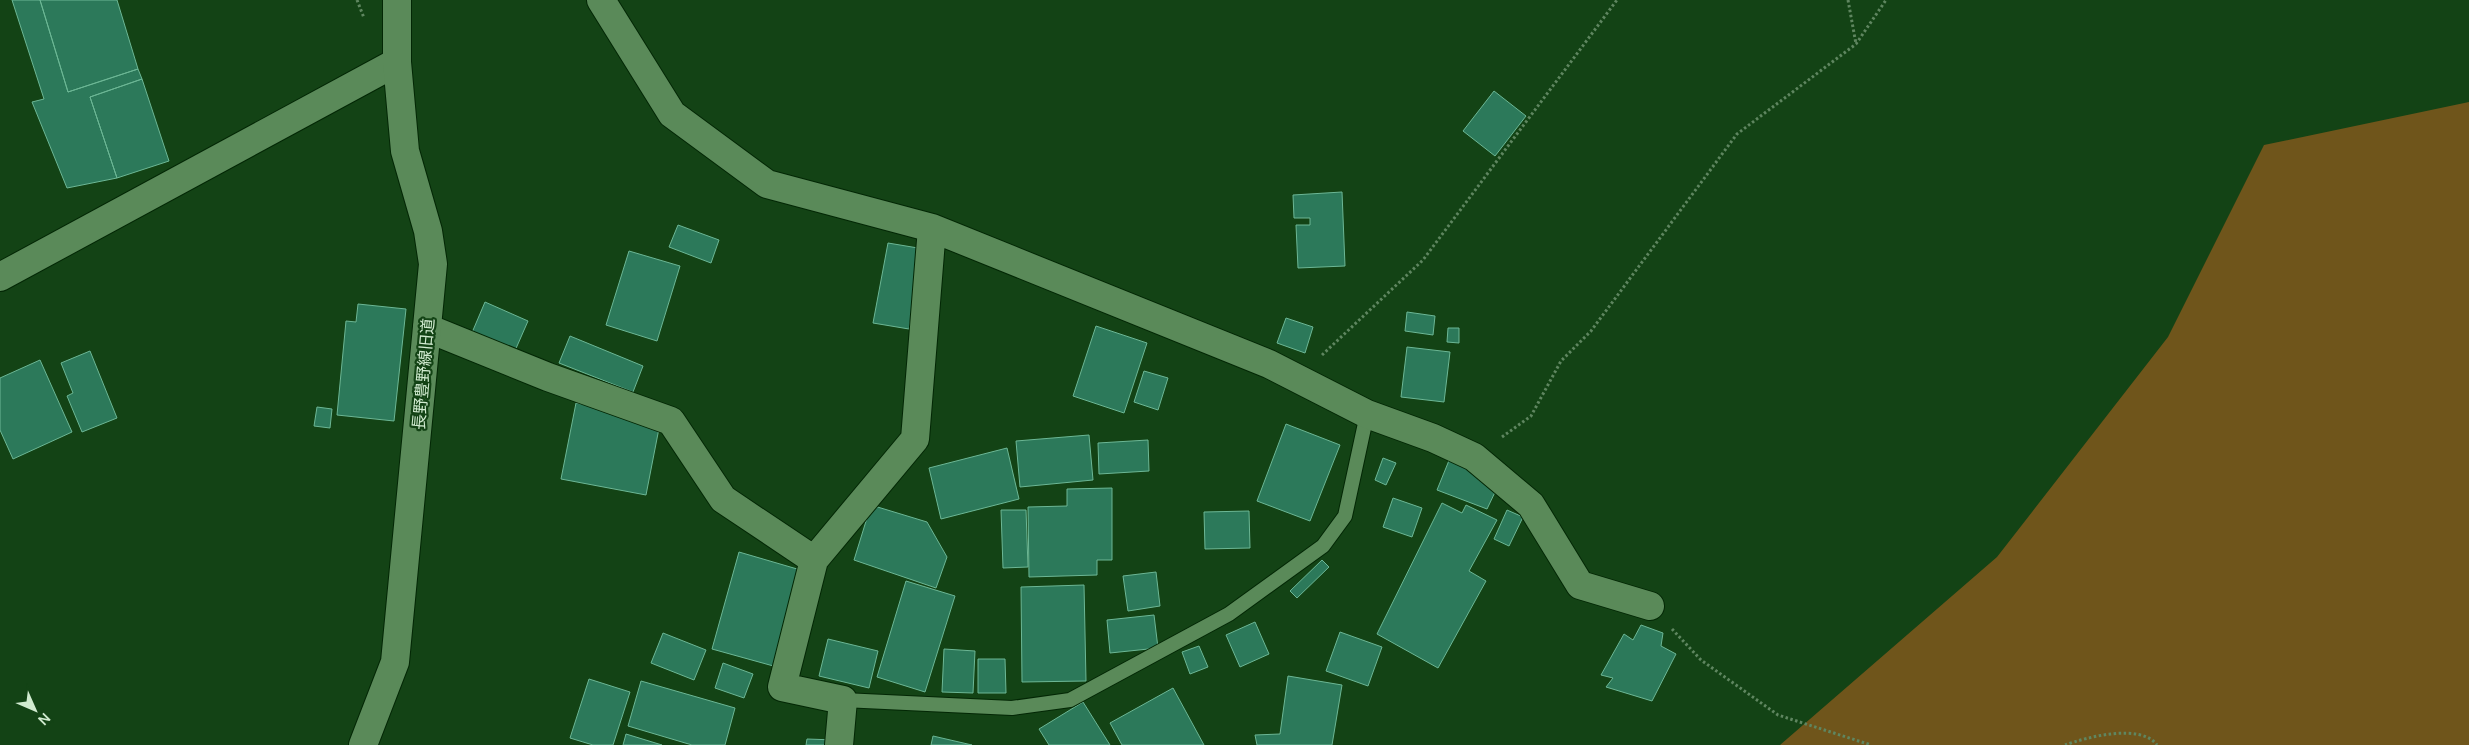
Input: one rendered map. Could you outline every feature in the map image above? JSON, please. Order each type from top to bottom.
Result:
[{"type":"street","name":"長野豊野線旧道","points":[[363,745],[395,662],[433,264],[428,231],[405,150],[397,62],[397,0]]},
{"type":"street","points":[[601,0],[672,114],[767,184],[932,228],[1269,364],[1367,414],[1433,438],[1474,457],[1531,505],[1580,585],[1650,606]]},
{"type":"street","points":[[0,277],[397,62]]},
{"type":"street","points":[[839,745],[843,700],[782,687],[814,560],[916,439],[932,228]]},
{"type":"street","points":[[427,328],[548,378],[671,421],[723,500],[814,560]]},
{"type":"lane","points":[[843,700],[1012,708],[1070,700],[1220,618],[1323,546],[1345,516],[1367,414]]},
{"type":"path","points":[[1296,379],[1423,260],[1617,0]]},
{"type":"path","points":[[1848,0],[1856,44]]},
{"type":"path","points":[[1474,457],[1531,416],[1561,361],[1590,331],[1736,134],[1856,44],[1886,0]]},
{"type":"path","points":[[1650,606],[1701,660],[1778,715],[1871,745]]},
{"type":"path","points":[[2065,745],[2082,739],[2124,732],[2153,740],[2157,745]]},
{"type":"shaded area","points":[[2469,102],[2469,745],[1780,745],[1997,557],[2168,337],[2264,145]]},
{"type":"building","points":[[12,0],[40,0],[68,92],[138,69],[142,79],[90,97],[117,178],[67,188],[32,102],[44,99]]},
{"type":"building","points":[[40,0],[117,0],[138,69],[68,92]]},
{"type":"building","points":[[142,79],[169,161],[117,178],[90,97]]},
{"type":"building","points":[[1494,91],[1526,116],[1495,156],[1463,131]]},
{"type":"building","points":[[1342,192],[1345,266],[1298,268],[1296,225],[1310,225],[1310,218],[1294,218],[1293,195]]},
{"type":"building","points":[[678,225],[719,240],[711,263],[669,247]]},
{"type":"building","points":[[888,243],[924,249],[909,329],[873,323]]},
{"type":"building","points":[[629,251],[680,266],[657,341],[606,325]]},
{"type":"building","points":[[485,302],[528,321],[514,353],[471,335]]},
{"type":"building","points":[[358,304],[406,309],[394,421],[337,415],[346,321],[356,322]]},
{"type":"building","points":[[1407,312],[1435,316],[1433,335],[1405,331]]},
{"type":"building","points":[[1286,318],[1313,327],[1305,353],[1277,343]]},
{"type":"building","points":[[1096,326],[1147,343],[1124,413],[1073,396]]},
{"type":"building","points":[[1448,328],[1459,328],[1459,343],[1447,342]]},
{"type":"building","points":[[570,336],[643,366],[633,392],[559,363]]},
{"type":"building","points":[[1407,347],[1450,352],[1444,402],[1401,397]]},
{"type":"building","points":[[90,351],[117,418],[82,432],[67,396],[73,393],[61,363]]},
{"type":"building","points":[[40,360],[72,432],[13,459],[0,430],[0,378]]},
{"type":"building","points":[[1144,371],[1168,378],[1158,410],[1134,402]]},
{"type":"building","points":[[576,403],[661,418],[646,495],[561,479]]},
{"type":"building","points":[[317,407],[332,409],[330,428],[314,426]]},
{"type":"building","points":[[1286,424],[1340,445],[1310,521],[1257,501]]},
{"type":"building","points":[[1089,435],[1093,480],[1020,487],[1016,441]]},
{"type":"building","points":[[1148,440],[1149,471],[1099,474],[1098,443]]},
{"type":"building","points":[[1007,448],[1019,499],[941,519],[929,468]]},
{"type":"building","points":[[1383,458],[1396,463],[1386,485],[1375,480]]},
{"type":"building","points":[[1450,458],[1497,488],[1487,509],[1437,490]]},
{"type":"building","points":[[1112,488],[1112,560],[1097,560],[1097,575],[1029,577],[1028,507],[1067,506],[1067,489]]},
{"type":"building","points":[[1393,498],[1422,508],[1412,537],[1383,527]]},
{"type":"building","points":[[1442,503],[1462,513],[1466,505],[1497,520],[1469,571],[1486,581],[1438,668],[1377,634]]},
{"type":"building","points":[[871,505],[927,522],[947,557],[936,588],[854,560]]},
{"type":"building","points":[[1001,510],[1026,510],[1028,567],[1003,568]]},
{"type":"building","points":[[1507,510],[1523,517],[1509,546],[1494,539]]},
{"type":"building","points":[[1249,511],[1250,548],[1205,549],[1204,512]]},
{"type":"building","points":[[739,552],[804,571],[777,667],[712,649]]},
{"type":"building","points":[[1322,560],[1329,567],[1297,598],[1290,591]]},
{"type":"building","points":[[1156,572],[1160,606],[1128,611],[1123,576]]},
{"type":"building","points":[[906,581],[955,596],[925,692],[877,677]]},
{"type":"building","points":[[1084,585],[1086,681],[1022,682],[1021,587]]},
{"type":"building","points":[[1154,615],[1158,648],[1110,653],[1107,620]]},
{"type":"building","points":[[1255,622],[1269,654],[1240,667],[1226,635]]},
{"type":"building","points":[[1641,625],[1663,633],[1661,646],[1676,654],[1652,701],[1606,687],[1613,678],[1601,675],[1624,634],[1633,640]]},
{"type":"building","points":[[1340,632],[1382,647],[1368,686],[1326,671]]},
{"type":"building","points":[[663,633],[706,650],[694,680],[651,663]]},
{"type":"building","points":[[828,639],[878,651],[869,688],[819,676]]},
{"type":"building","points":[[1199,646],[1208,667],[1190,674],[1182,652]]},
{"type":"building","points":[[944,649],[975,651],[973,693],[942,692]]},
{"type":"building","points":[[978,659],[1005,659],[1006,693],[978,693]]},
{"type":"building","points":[[723,663],[753,674],[744,698],[715,688]]},
{"type":"building","points":[[1288,676],[1342,685],[1332,745],[1257,745],[1255,735],[1280,734]]},
{"type":"building","points":[[589,679],[630,692],[613,745],[593,745],[570,738]]},
{"type":"building","points":[[641,681],[735,708],[725,745],[692,745],[628,726]]},
{"type":"building","points":[[1173,688],[1204,745],[1122,745],[1110,723]]},
{"type":"building","points":[[1083,702],[1110,745],[1049,745],[1039,729]]},
{"type":"building","points":[[626,734],[662,745],[623,745]]},
{"type":"building","points":[[933,736],[972,745],[931,745]]},
{"type":"building","points":[[807,739],[835,740],[835,745],[806,745]]}]
